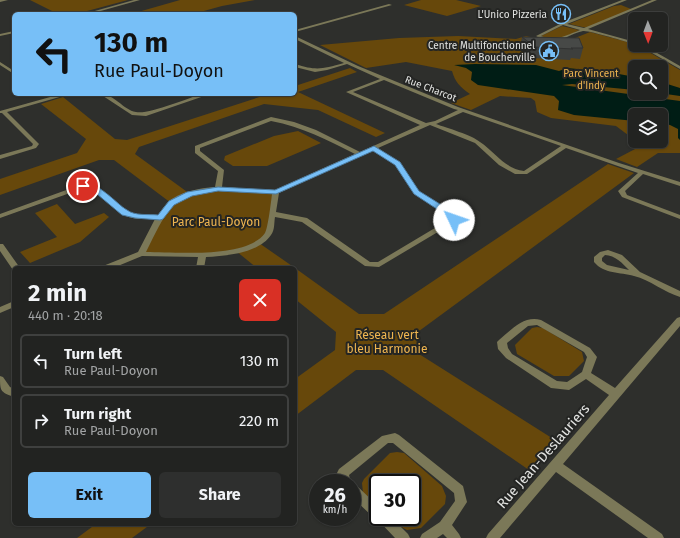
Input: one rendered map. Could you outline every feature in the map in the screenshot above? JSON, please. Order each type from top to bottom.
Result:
[{"type":"street","points":[[0,1],[6,0]]},
{"type":"street","points":[[93,12],[138,0]]},
{"type":"street","points":[[625,0],[563,24],[538,36],[544,39],[556,40],[655,0]]},
{"type":"street","points":[[297,30],[390,4]]},
{"type":"street","points":[[563,24],[628,41]]},
{"type":"street","points":[[0,35],[12,32]]},
{"type":"street","name":"Rue Charcot","points":[[297,38],[383,79],[456,108],[680,184]]},
{"type":"street","points":[[652,52],[680,68]]},
{"type":"street","points":[[0,63],[12,72]]},
{"type":"street","points":[[297,66],[306,70],[314,71],[347,63]]},
{"type":"street","points":[[383,79],[349,92],[427,124],[477,142],[501,164],[515,172],[525,173],[565,146]]},
{"type":"street","points":[[46,96],[50,99]]},
{"type":"street","points":[[2,112],[61,96]]},
{"type":"street","points":[[106,96],[134,114],[146,114],[201,96]]},
{"type":"street","points":[[427,124],[431,119],[456,108]]},
{"type":"street","points":[[141,254],[160,218],[171,203],[184,196],[204,190],[218,189],[276,192],[427,124],[437,122],[462,110]]},
{"type":"street","points":[[0,157],[34,147],[36,144],[2,112]]},
{"type":"street","points":[[218,189],[221,170],[197,152],[197,147],[271,119],[292,123],[314,131],[359,154]]},
{"type":"street","points":[[273,214],[304,220],[368,264],[379,265],[454,220],[453,216],[416,192],[397,164],[374,148]]},
{"type":"street","points":[[642,172],[621,191],[624,196],[680,217]]},
{"type":"street","points":[[0,216],[83,186],[93,187],[125,213],[135,216],[160,218]]},
{"type":"street","points":[[111,266],[141,254],[202,255],[236,251],[259,243],[269,233],[276,192]]},
{"type":"street","points":[[0,246],[15,266]]},
{"type":"street","points":[[200,266],[202,255]]},
{"type":"street","points":[[637,274],[680,294]]},
{"type":"street","points":[[0,310],[12,305]]},
{"type":"street","name":"Rue Jean-Deslauriers","points":[[492,538],[680,320]]},
{"type":"street","points":[[538,322],[587,350],[592,357],[586,374],[569,386],[555,385],[509,356],[503,349],[502,342],[526,323],[538,322]]},
{"type":"street","points":[[586,374],[616,394]]},
{"type":"street","points":[[0,380],[6,390],[12,392]]},
{"type":"street","points":[[343,474],[343,472],[386,438],[394,438],[459,490],[461,502],[444,526],[426,538]]},
{"type":"street","points":[[556,464],[658,538]]},
{"type":"street","points":[[361,498],[369,505]]},
{"type":"street","points":[[391,526],[404,538]]},
{"type":"street","points":[[444,526],[455,538]]},
{"type":"green space","points":[[30,0],[128,0],[83,12],[54,12]]},
{"type":"green space","points":[[180,0],[255,0],[222,6],[200,12],[138,12]]},
{"type":"green space","points":[[421,0],[456,0],[481,6],[447,16],[404,5]]},
{"type":"green space","points":[[621,5],[631,9],[587,28],[569,24],[614,6]]},
{"type":"green space","points":[[562,26],[579,30],[570,35],[556,39],[541,36]]},
{"type":"green space","name":"Parc Vincent d'Indy","points":[[590,32],[628,42],[628,52],[649,52],[663,60],[628,60],[628,100],[668,100],[668,63],[680,70],[680,153],[658,153],[637,167],[616,159],[637,148],[668,148],[668,108],[628,108],[628,135],[616,126],[551,118],[537,112],[535,101],[531,98],[500,96],[471,110],[451,103],[470,94],[458,84],[452,71],[406,62],[366,68],[320,45],[399,38],[458,36],[516,39],[526,36],[560,44]]},
{"type":"green space","name":"Parc Paul-Doyon","points":[[350,68],[357,72],[298,92],[385,133],[376,137],[318,110],[264,104],[139,147],[135,154],[190,194],[204,190],[276,192],[269,233],[259,243],[292,266],[255,266],[236,251],[224,253],[141,254],[171,203],[114,160],[99,160],[0,195],[0,179],[77,153],[86,139],[41,104],[63,97],[115,139],[127,140],[263,96],[297,96],[297,85]]},
{"type":"green space","points":[[298,131],[321,143],[267,166],[233,166],[224,160],[225,156],[274,136]]},
{"type":"green space","name":"Réseau vert bleu Harmonie","points":[[608,164],[634,173],[415,334],[419,354],[555,440],[529,470],[383,370],[356,370],[297,414],[297,378],[335,350],[336,332],[297,301],[297,269],[359,314],[384,314]]},
{"type":"green space","points":[[57,204],[75,224],[104,213],[109,217],[80,242],[30,263],[20,252],[57,237],[35,213]]},
{"type":"green space","points":[[532,328],[543,328],[582,352],[584,361],[569,376],[554,376],[517,354],[515,345]]},
{"type":"green space","points":[[390,453],[404,453],[442,486],[446,496],[445,504],[421,528],[407,530],[401,526],[421,526],[421,474],[369,474]]},
{"type":"green space","points":[[369,474],[369,498],[363,493],[362,483]]},
{"type":"green space","points":[[93,526],[148,526],[132,538],[77,538]]},
{"type":"shaded area","points":[[454,65],[536,65],[559,71],[567,68],[628,76],[628,89],[572,84],[562,85],[628,94],[628,100],[668,99],[680,101],[680,140],[678,138],[678,129],[668,125],[668,108],[628,108],[628,120],[574,115],[558,110],[559,101],[554,96],[478,85],[471,80],[472,72],[466,68]]},
{"type":"shaded area","points":[[668,84],[680,88],[680,96],[668,94]]},
{"type":"building","points":[[522,37],[579,38],[583,48],[571,48],[573,49],[535,47]]},
{"type":"place","name":"L'Unico Pizzeria","points":[[561,14]]},
{"type":"place","name":"Centre Multifonctionnel de Boucherville","points":[[549,51]]},
{"type":"route","points":[[83,186],[93,187],[125,213],[135,216],[160,218],[171,203],[190,194],[204,190],[218,189],[276,192],[374,148],[397,164],[416,192],[453,216],[454,220]]}]
